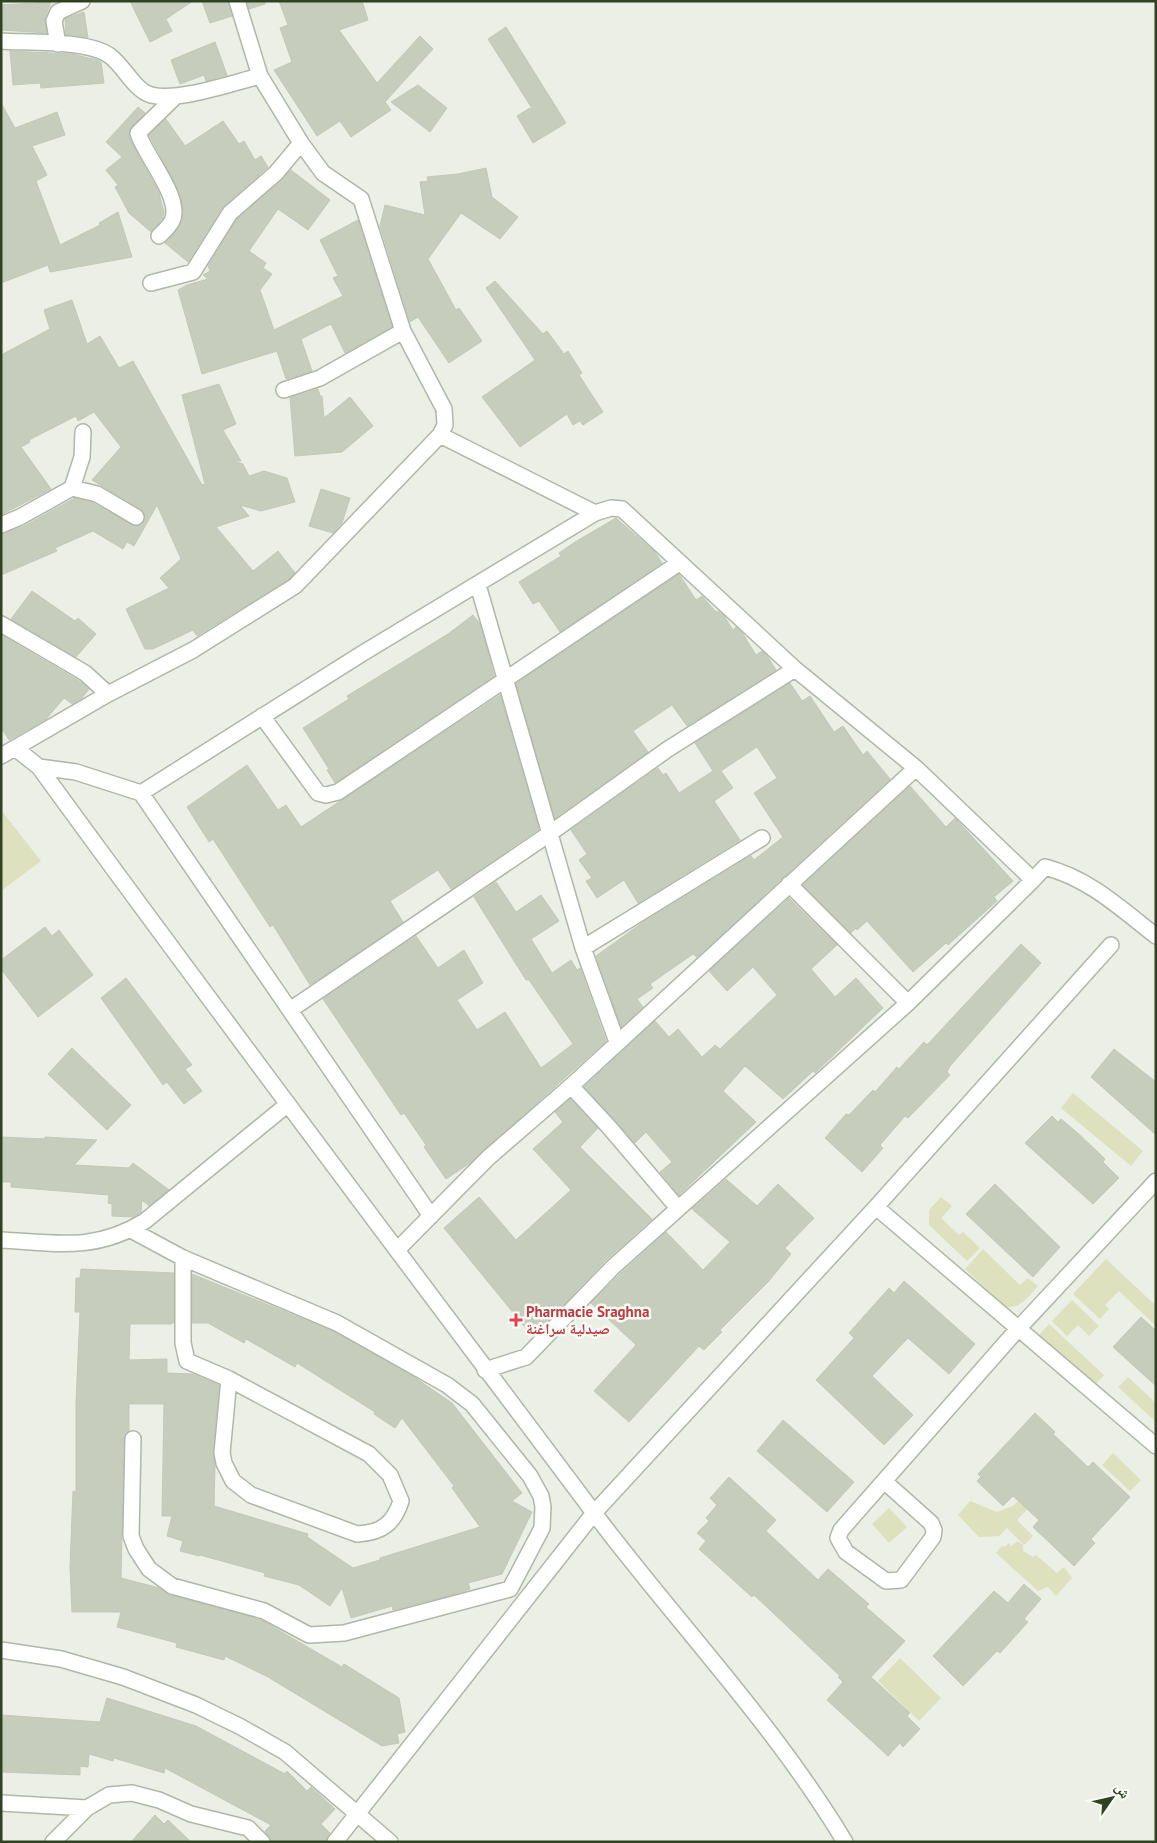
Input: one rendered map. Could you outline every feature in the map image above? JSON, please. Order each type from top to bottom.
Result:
[{"type":"street","points":[[58,44],[54,20],[58,12],[82,1]]},
{"type":"street","points":[[1,756],[108,694],[193,650],[295,586],[440,434],[445,424],[444,409],[403,331],[361,199],[323,173],[301,143],[260,76],[237,1]]},
{"type":"street","points":[[1,41],[94,48],[108,54],[122,66],[138,86],[150,95],[176,96],[260,76]]},
{"type":"street","points":[[159,236],[172,223],[175,209],[138,133],[176,96]]},
{"type":"street","points":[[151,283],[193,272],[230,213],[276,173],[301,143]]},
{"type":"street","points":[[284,390],[320,378],[403,331]]},
{"type":"street","points":[[72,488],[82,457],[83,432]]},
{"type":"street","points":[[440,434],[596,512]]},
{"type":"street","points":[[1,525],[72,488],[97,494],[136,517]]},
{"type":"street","points":[[141,793],[262,716],[596,512],[611,508],[622,508],[795,669],[916,768],[1033,880]]},
{"type":"street","points":[[262,716],[309,784],[318,793],[326,795],[338,792],[506,677],[679,563]]},
{"type":"street","points":[[478,585],[583,948],[617,1042]]},
{"type":"street","points":[[1,624],[85,673],[108,694]]},
{"type":"street","points":[[290,1010],[549,834],[668,749],[795,669]]},
{"type":"street","points":[[15,748],[39,767],[485,1370],[791,1762],[845,1842]]},
{"type":"street","points":[[39,767],[76,772],[141,793],[431,1216]]},
{"type":"street","points":[[397,1250],[488,1158],[571,1086],[916,768]]},
{"type":"street","points":[[583,948],[762,838]]},
{"type":"street","points":[[485,1370],[526,1357],[613,1267],[908,1002],[1045,867],[1068,873],[1094,888],[1156,936]]},
{"type":"street","points":[[788,884],[908,1002]]},
{"type":"street","points":[[335,1842],[594,1512],[876,1207],[1111,946]]},
{"type":"street","points":[[571,1086],[678,1207]]},
{"type":"street","points":[[1,1240],[91,1243],[109,1239],[131,1230],[145,1221],[288,1104]]},
{"type":"street","points":[[884,1481],[931,1523],[934,1530],[933,1537],[901,1580],[894,1582],[886,1581],[846,1552],[838,1538],[841,1530],[884,1481],[1017,1330],[1156,1181]]},
{"type":"street","points":[[876,1207],[1017,1330],[1156,1446]]},
{"type":"street","points":[[131,1230],[183,1258],[337,1323],[458,1392],[484,1417],[536,1486],[543,1508],[542,1528],[510,1589],[344,1633],[309,1635],[264,1612],[172,1586],[149,1568],[139,1554],[131,1536],[133,1439]]},
{"type":"street","points":[[183,1258],[183,1343],[187,1361],[229,1379],[370,1454],[381,1464],[397,1488],[402,1501],[390,1524],[369,1534],[357,1534],[261,1500],[241,1489],[228,1472],[222,1453],[229,1379]]},
{"type":"street","points":[[1,1650],[61,1659],[123,1677],[196,1705],[285,1752],[359,1813],[390,1842]]},
{"type":"street","points":[[53,1842],[87,1808],[110,1795],[132,1794],[159,1800],[191,1814],[248,1828],[262,1842]]},
{"type":"street","points":[[1,1803],[87,1808]]},
{"type":"green space","points":[[1,810],[41,861],[1,891]]},
{"type":"green space","points":[[1073,1093],[1143,1151],[1131,1166],[1061,1108]]},
{"type":"green space","points":[[941,1197],[952,1206],[941,1218],[959,1235],[963,1232],[980,1248],[967,1261],[929,1225],[929,1210]]},
{"type":"green space","points":[[983,1249],[1020,1285],[1028,1278],[1038,1286],[1020,1304],[1005,1307],[965,1269]]},
{"type":"green space","points":[[1106,1259],[1156,1306],[1156,1326],[1119,1291],[1105,1305],[1109,1309],[1100,1319],[1073,1294]]},
{"type":"green space","points":[[1072,1300],[1099,1326],[1089,1336],[1078,1325],[1067,1336],[1052,1321]]},
{"type":"green space","points":[[1049,1324],[1104,1375],[1093,1387],[1038,1336]]},
{"type":"green space","points":[[1128,1377],[1156,1403],[1156,1422],[1118,1387]]},
{"type":"green space","points":[[1113,1453],[1141,1480],[1130,1491],[1102,1465]]},
{"type":"green space","points":[[1039,1480],[1048,1488],[1017,1520],[1033,1536],[1024,1545],[1007,1528],[999,1536],[979,1537],[958,1515],[970,1501],[997,1512],[1013,1506]]},
{"type":"green space","points":[[889,1508],[907,1527],[889,1543],[872,1524]]},
{"type":"green space","points":[[1018,1541],[1023,1545],[1023,1551],[1033,1557],[1036,1555],[1057,1573],[1064,1567],[1072,1578],[1056,1596],[1048,1587],[1038,1591],[996,1553],[1002,1546],[1005,1547],[1009,1543],[1011,1546]]},
{"type":"green space","points":[[900,1658],[941,1698],[919,1721],[878,1681]]},
{"type":"building","points":[[130,1],[193,1],[166,19],[172,31],[150,42]]},
{"type":"building","points":[[202,1],[228,1],[232,16],[210,23]]},
{"type":"building","points":[[247,1],[265,1],[265,4],[249,9]]},
{"type":"building","points":[[279,1],[362,1],[368,20],[339,30],[377,83],[420,36],[433,49],[385,102],[391,110],[351,137],[340,121],[317,136],[274,70],[292,62],[280,28],[288,25]]},
{"type":"building","points":[[51,2],[45,18],[47,33],[1,30],[1,5]]},
{"type":"building","points":[[84,12],[88,38],[66,35],[65,19]]},
{"type":"building","points":[[506,27],[566,123],[533,143],[517,116],[530,108],[533,110],[488,39]]},
{"type":"building","points":[[215,42],[227,75],[206,81],[204,75],[180,84],[171,60]]},
{"type":"building","points":[[10,51],[72,54],[97,60],[101,62],[104,83],[41,88],[40,83],[13,85]]},
{"type":"building","points":[[418,85],[447,108],[430,132],[391,102]]},
{"type":"building","points":[[1,103],[15,128],[57,112],[65,135],[32,146],[47,175],[36,181],[60,245],[100,225],[99,223],[118,212],[132,257],[50,272],[48,265],[1,283]]},
{"type":"building","points":[[138,107],[145,113],[131,127],[129,137],[159,193],[164,212],[163,218],[151,232],[129,213],[115,187],[118,185],[106,170],[122,157],[106,142]]},
{"type":"building","points":[[166,119],[185,146],[223,121],[239,144],[244,141],[255,160],[261,156],[268,167],[222,208],[188,262],[165,243],[180,226],[183,211],[176,185],[149,135]]},
{"type":"building","points":[[486,168],[492,197],[518,217],[500,239],[461,213],[428,259],[456,310],[459,308],[482,341],[449,363],[418,317],[410,322],[380,226],[385,205],[425,215],[420,182],[428,181],[427,177],[458,174]]},
{"type":"building","points":[[291,170],[330,200],[308,230],[278,209],[249,251],[266,263],[263,268],[272,274],[260,290],[274,330],[343,296],[333,278],[338,276],[320,240],[358,220],[392,327],[345,353],[331,324],[301,339],[312,371],[286,379],[277,351],[202,374],[178,290],[187,285],[208,279],[203,275],[210,271],[208,266],[237,219]]},
{"type":"building","points":[[495,281],[543,334],[547,331],[564,354],[568,351],[582,373],[579,375],[603,412],[583,425],[580,421],[573,425],[567,414],[520,447],[482,397],[535,360],[486,288]]},
{"type":"building","points":[[72,300],[87,344],[100,336],[119,368],[133,361],[202,485],[205,484],[182,395],[219,384],[236,424],[223,430],[241,461],[233,461],[243,464],[249,476],[264,471],[287,478],[295,502],[261,511],[240,505],[249,516],[216,527],[253,571],[278,551],[295,573],[289,579],[197,636],[193,630],[153,649],[145,649],[126,609],[169,588],[160,578],[181,559],[157,505],[134,546],[127,542],[123,549],[93,531],[55,548],[57,551],[1,575],[1,534],[24,526],[75,498],[93,503],[135,526],[141,525],[145,518],[141,509],[92,480],[121,447],[94,412],[78,421],[76,416],[29,440],[30,442],[21,447],[51,489],[1,515],[1,355],[50,329],[44,310]]},
{"type":"building","points":[[318,389],[320,396],[322,396],[324,418],[350,397],[373,426],[342,452],[295,456],[290,398]]},
{"type":"building","points":[[321,489],[350,498],[342,523],[333,533],[309,526]]},
{"type":"building","points":[[616,518],[655,552],[662,563],[560,632],[539,601],[533,604],[519,582],[561,556],[559,553],[575,542]]},
{"type":"building","points":[[679,574],[696,600],[702,596],[716,612],[718,611],[724,616],[733,630],[736,627],[743,634],[756,655],[762,651],[766,654],[776,670],[687,726],[672,705],[633,731],[648,752],[555,818],[516,684]]},
{"type":"building","points":[[32,591],[75,621],[78,618],[96,634],[76,657],[11,619]]},
{"type":"building","points":[[473,615],[480,624],[494,676],[335,783],[327,770],[329,769],[303,728],[349,699],[347,696],[448,634]]},
{"type":"building","points":[[1,635],[79,681],[89,689],[82,698],[72,704],[64,698],[46,719],[9,740],[1,727]]},
{"type":"building","points":[[790,683],[802,701],[810,696],[834,732],[843,726],[863,755],[867,751],[890,779],[697,957],[693,954],[650,984],[653,988],[637,999],[643,1007],[621,1027],[596,956],[642,923],[751,856],[754,860],[783,837],[754,793],[777,778],[757,747],[721,771],[733,788],[714,801],[740,840],[638,903],[624,880],[597,898],[586,881],[592,878],[579,860],[587,854],[571,830],[658,768],[663,775],[666,773],[679,793],[713,771],[695,743]]},
{"type":"building","points":[[500,695],[539,829],[451,889],[438,870],[390,901],[403,922],[310,985],[273,925],[270,927],[213,839],[209,842],[187,807],[247,765],[278,810],[286,805],[301,827]]},
{"type":"building","points":[[910,786],[946,827],[955,818],[1013,881],[994,897],[997,901],[948,945],[946,943],[913,972],[867,921],[851,933],[803,885]]},
{"type":"building","points":[[496,882],[516,912],[541,895],[559,921],[531,939],[552,973],[571,960],[577,970],[580,968],[606,1041],[470,1163],[446,1179],[424,1147],[426,1145],[404,1113],[401,1115],[323,999],[416,936],[438,968],[464,950],[483,983],[457,1000],[477,1030],[505,1012],[541,1068],[573,1044],[529,980],[526,980],[474,897]]},
{"type":"building","points":[[789,898],[837,945],[811,969],[835,997],[856,978],[883,1008],[815,1073],[813,1071],[783,1099],[745,1066],[723,1091],[756,1122],[679,1195],[660,1172],[672,1162],[646,1132],[635,1143],[584,1087],[655,1021],[669,1037],[678,1029],[702,1057],[715,1045],[720,1049],[777,995],[753,967],[727,991],[709,971]]},
{"type":"building","points":[[45,927],[52,936],[59,930],[93,975],[38,1017],[1,969],[1,960]]},
{"type":"building","points":[[1021,944],[1041,963],[950,1066],[947,1072],[950,1075],[908,1118],[905,1116],[880,1145],[883,1148],[862,1172],[825,1138],[846,1114],[849,1115],[873,1090],[875,1092],[897,1067],[899,1069],[924,1042],[927,1045]]},
{"type":"building","points":[[126,978],[192,1065],[185,1069],[202,1091],[184,1104],[167,1082],[163,1085],[101,998]]},
{"type":"building","points":[[72,1048],[131,1105],[107,1130],[48,1074]]},
{"type":"building","points":[[1114,1049],[1156,1082],[1156,1135],[1091,1077]]},
{"type":"building","points":[[570,1099],[598,1128],[580,1147],[652,1219],[606,1260],[533,1337],[444,1228],[479,1197],[516,1240],[571,1190],[533,1149],[563,1122],[555,1112]]},
{"type":"building","points":[[1052,1116],[1058,1122],[1061,1119],[1080,1135],[1105,1159],[1103,1162],[1119,1178],[1093,1204],[1025,1143]]},
{"type":"building","points":[[1,1137],[97,1140],[74,1165],[129,1168],[133,1163],[169,1190],[149,1206],[142,1200],[141,1212],[133,1217],[112,1216],[112,1204],[108,1203],[109,1195],[11,1187],[11,1182],[1,1182]]},
{"type":"building","points":[[726,1179],[757,1206],[778,1184],[814,1218],[785,1248],[791,1254],[768,1282],[720,1330],[722,1332],[704,1350],[699,1346],[629,1422],[594,1391],[636,1345],[591,1303],[666,1232],[703,1270],[730,1242],[692,1209]]},
{"type":"building","points":[[995,1184],[1060,1247],[1033,1277],[966,1214]]},
{"type":"building","points":[[81,1269],[174,1273],[174,1322],[171,1324],[130,1324],[129,1360],[167,1359],[167,1373],[193,1374],[219,1385],[213,1452],[215,1465],[214,1506],[308,1534],[307,1537],[353,1568],[480,1527],[452,1488],[454,1486],[402,1418],[395,1428],[374,1414],[375,1412],[297,1363],[295,1367],[246,1339],[244,1343],[208,1323],[192,1323],[192,1274],[335,1332],[414,1377],[452,1403],[522,1493],[512,1501],[532,1512],[502,1574],[468,1583],[470,1589],[455,1594],[393,1610],[392,1606],[351,1618],[342,1588],[330,1606],[299,1585],[264,1576],[265,1573],[180,1551],[183,1541],[167,1536],[172,1516],[162,1516],[164,1404],[129,1404],[129,1431],[124,1439],[121,1578],[159,1588],[170,1595],[261,1620],[342,1667],[344,1664],[399,1698],[405,1732],[397,1734],[399,1743],[382,1746],[268,1677],[225,1656],[224,1660],[176,1647],[177,1643],[117,1627],[121,1612],[72,1612],[70,1567],[73,1491],[76,1492],[76,1403],[80,1312],[75,1312],[76,1278],[80,1278]]},
{"type":"building","points":[[904,1281],[975,1344],[949,1374],[908,1338],[872,1376],[913,1415],[884,1445],[816,1380],[854,1338],[849,1333],[889,1288],[894,1293]]},
{"type":"building","points":[[1141,1317],[1156,1331],[1156,1386],[1113,1347]]},
{"type":"building","points":[[1035,1413],[1055,1432],[1053,1434],[1088,1467],[1093,1462],[1130,1497],[1091,1539],[1095,1543],[1074,1566],[1033,1527],[1039,1520],[1013,1496],[1003,1506],[977,1481],[981,1477],[978,1474]]},
{"type":"building","points":[[783,1420],[854,1482],[827,1512],[757,1451]]},
{"type":"building","points":[[729,1477],[776,1520],[766,1531],[818,1580],[828,1569],[869,1604],[866,1607],[905,1641],[871,1677],[910,1713],[907,1716],[920,1729],[903,1747],[900,1743],[888,1756],[827,1700],[843,1682],[838,1677],[840,1676],[754,1595],[752,1597],[699,1549],[706,1541],[697,1533],[709,1521],[706,1518],[717,1505],[710,1498]]},
{"type":"building","points":[[1024,1584],[1041,1599],[1024,1619],[1028,1622],[1000,1653],[997,1651],[963,1686],[933,1656],[994,1591],[1008,1603]]},
{"type":"building","points":[[107,1698],[196,1726],[285,1774],[287,1771],[307,1791],[311,1787],[335,1809],[321,1824],[330,1833],[326,1842],[271,1842],[265,1831],[271,1825],[165,1768],[164,1773],[114,1758],[113,1761],[89,1754],[88,1767],[80,1766],[80,1775],[1,1772],[1,1715],[100,1722]]},
{"type":"building","points":[[155,1815],[164,1824],[168,1820],[191,1842],[131,1842]]},
{"type":"place","name":"Pharmacie Sraghna صيدلية سراغنة","points":[[516,1320]]}]
